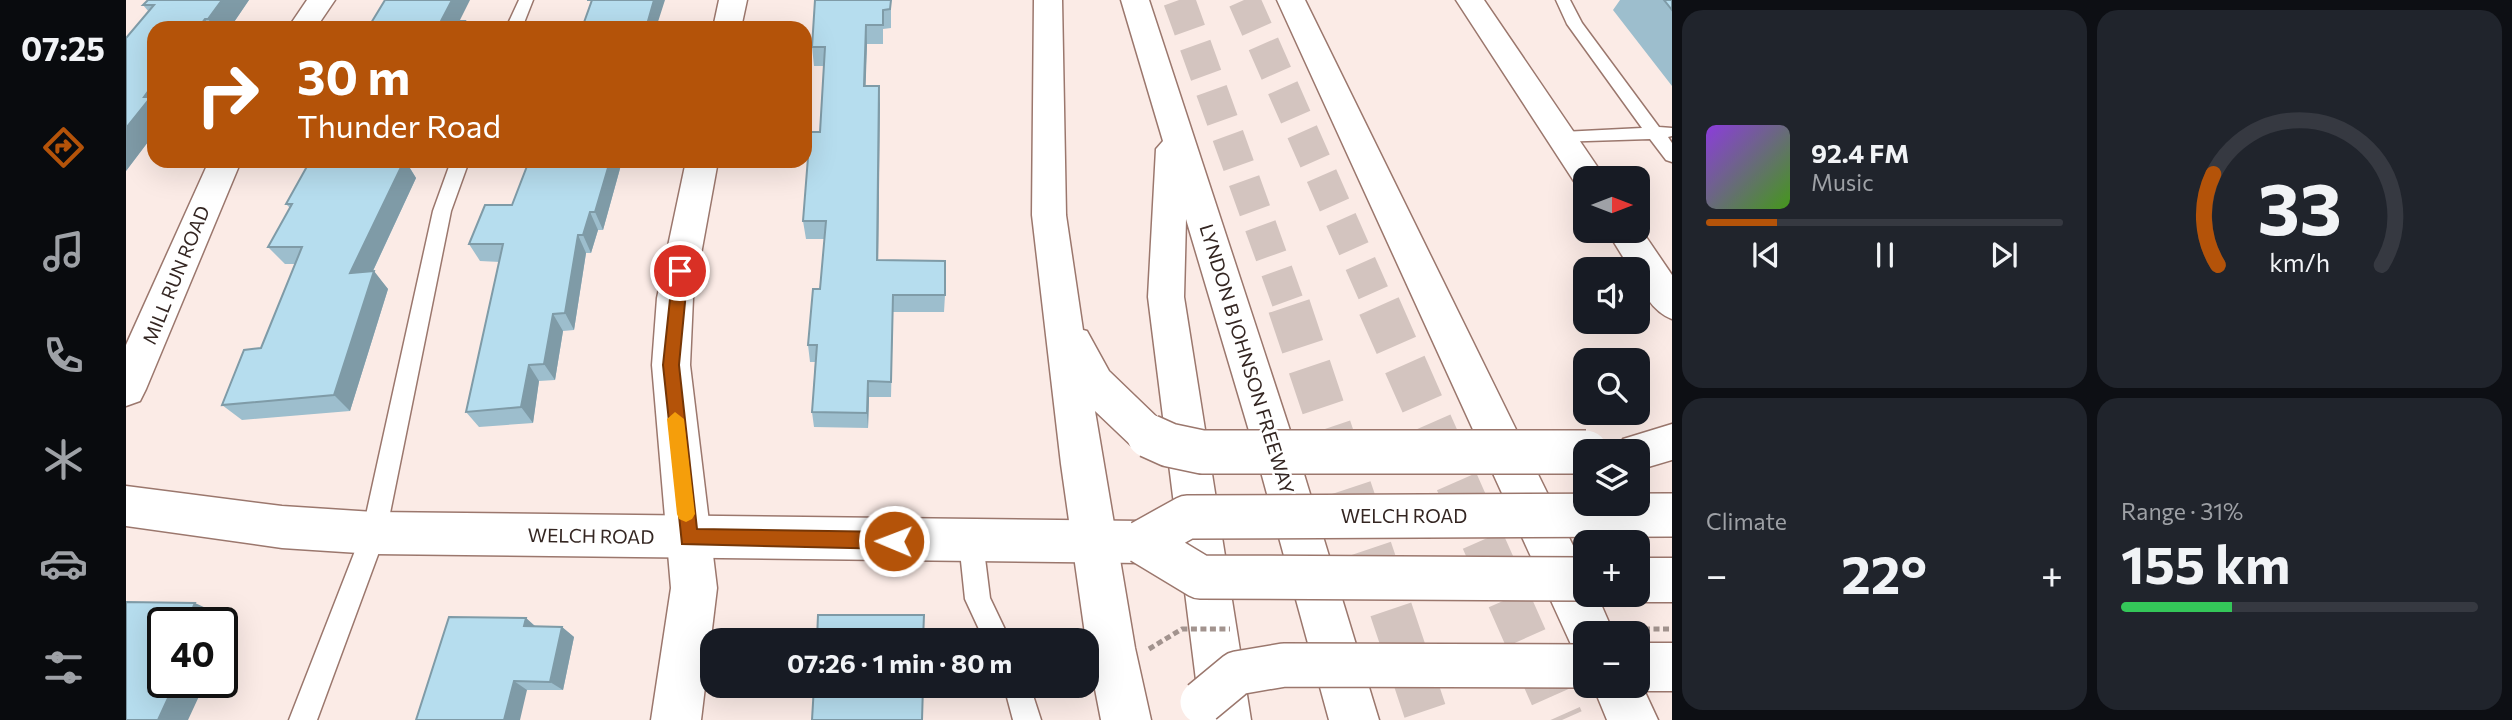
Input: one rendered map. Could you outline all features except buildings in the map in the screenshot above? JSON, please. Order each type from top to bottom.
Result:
[{"type":"main road","points":[[307,21],[321,0]]},
{"type":"main road","points":[[728,21],[733,0]]},
{"type":"main road","points":[[1048,0],[1048,192],[1059,297],[1094,542],[1126,720]]},
{"type":"main road","name":"LYNDON B JOHNSON FREEWAY","points":[[1135,0],[1279,461],[1354,720]]},
{"type":"main road","points":[[1291,0],[1326,68],[1506,459],[1585,621]]},
{"type":"main road","points":[[1322,0],[1326,68]]},
{"type":"main road","points":[[1447,0],[1493,37]]},
{"type":"main road","points":[[1470,0],[1581,166]]},
{"type":"main road","points":[[1173,119],[1166,297],[1205,714]]},
{"type":"main road","name":"MILL RUN ROAD","points":[[126,388],[222,168]]},
{"type":"main road","points":[[676,720],[694,588],[671,365],[675,298],[701,168]]},
{"type":"main road","points":[[1632,243],[1672,304]]},
{"type":"main road","points":[[1059,297],[1082,366],[1110,404],[1149,436],[1169,445],[1202,452],[1573,452]]},
{"type":"main road","name":"WELCH ROAD","points":[[126,506],[282,527],[374,533],[971,542],[1142,542],[1187,517],[1672,515]]},
{"type":"main road","points":[[1142,542],[1200,578],[1573,579]]},
{"type":"main road","points":[[1650,580],[1672,580]]},
{"type":"main road","points":[[1205,714],[1237,673],[1284,665],[1573,666]]},
{"type":"main road","points":[[1650,667],[1672,667]]},
{"type":"main road","points":[[1623,698],[1633,720]]},
{"type":"lane","points":[[517,21],[526,0]]},
{"type":"lane","points":[[1563,0],[1575,24],[1663,133],[1672,156]]},
{"type":"lane","points":[[1562,138],[1663,133]]},
{"type":"lane","points":[[303,720],[374,533],[442,211],[457,168]]},
{"type":"lane","points":[[971,542],[978,599],[992,628]]},
{"type":"lane","points":[[1021,698],[1027,720]]},
{"type":"tunnel","points":[[1179,0],[1290,308]]},
{"type":"tunnel","points":[[1244,0],[1380,308]]},
{"type":"tunnel","points":[[1289,306],[1428,720]]},
{"type":"tunnel","points":[[1379,306],[1562,720]]},
{"type":"slow traffic","points":[[675,419],[686,514]]},
{"type":"route","points":[[680,271],[675,298],[671,365],[680,476],[689,537],[894,541]]}]
